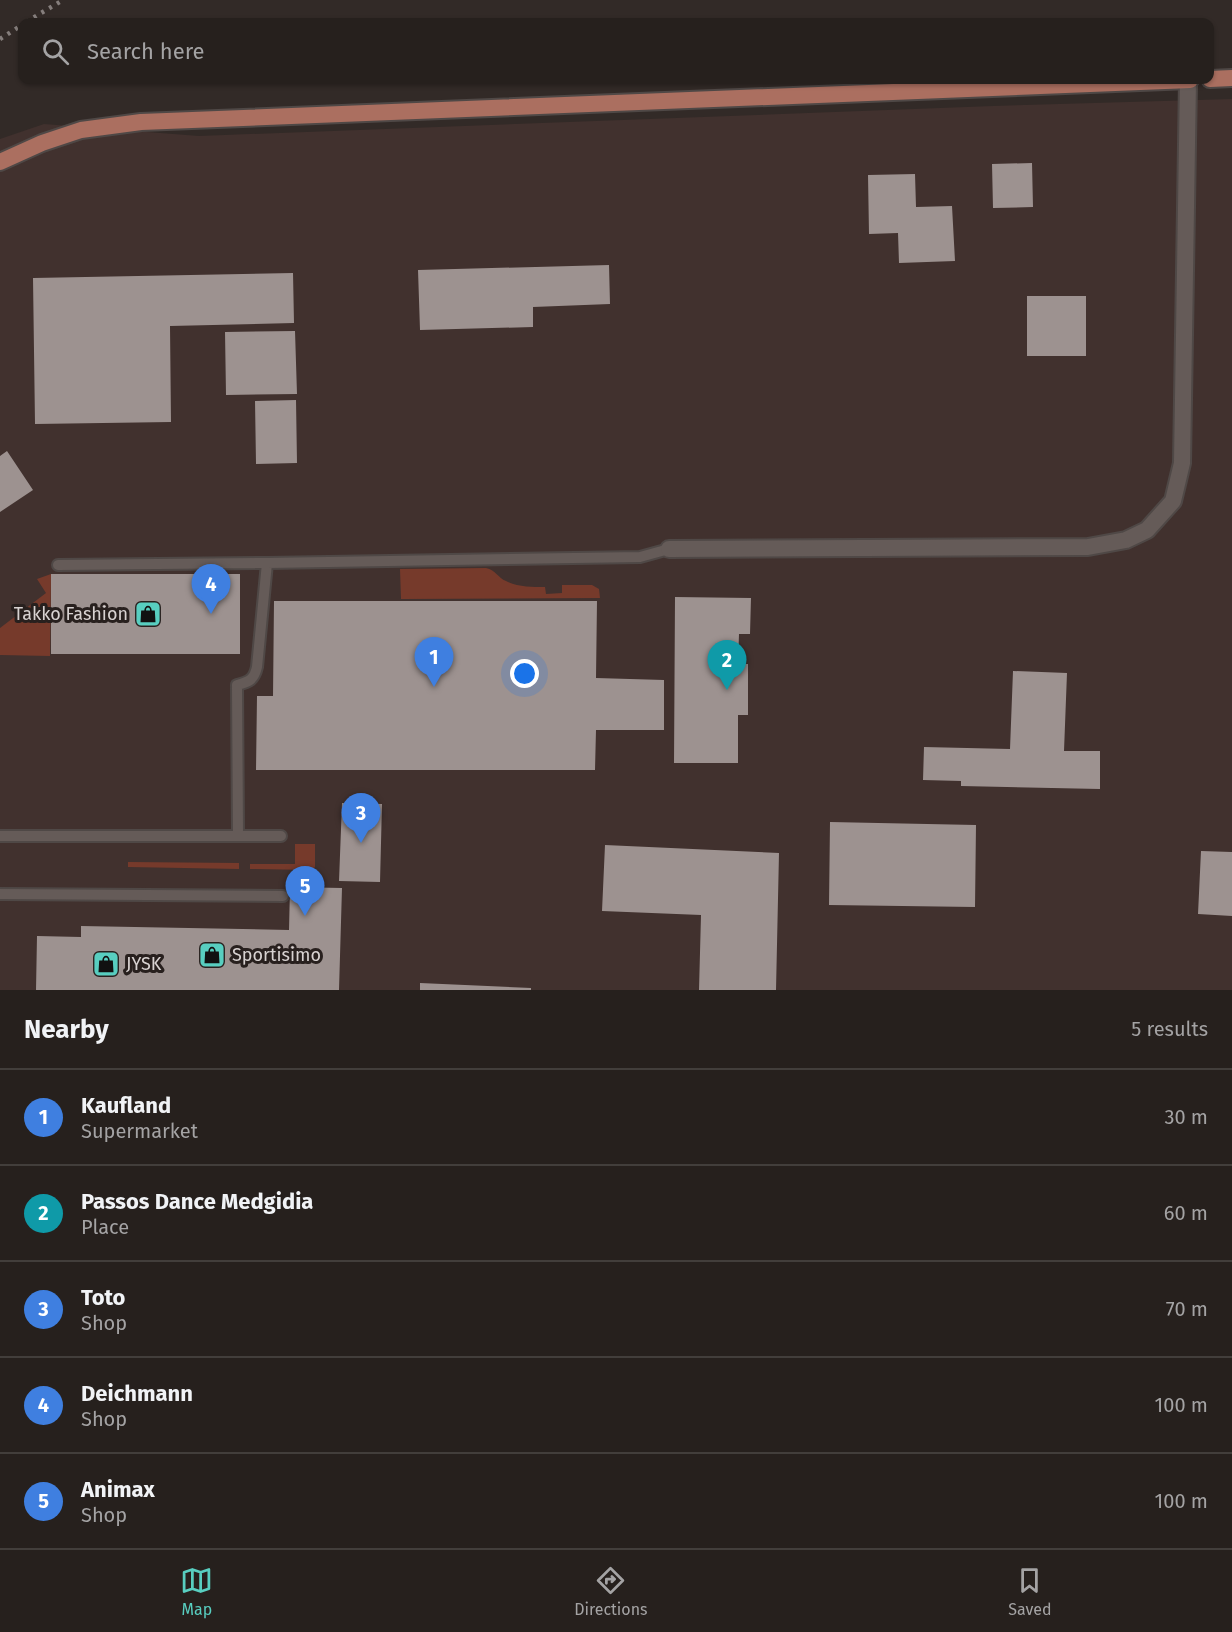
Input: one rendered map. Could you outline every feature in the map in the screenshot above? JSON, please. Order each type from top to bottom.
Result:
[{"type":"main road","points":[[1214,79],[1232,78]]},
{"type":"main road","points":[[0,162],[42,143],[81,130],[141,122],[1089,84]]},
{"type":"street","points":[[669,549],[1088,547],[1126,540],[1148,530],[1173,501],[1182,463],[1189,84]]},
{"type":"lane","points":[[58,564],[640,557],[669,549]]},
{"type":"lane","points":[[238,836],[237,685],[249,682],[254,677],[257,667],[267,563]]},
{"type":"lane","points":[[0,836],[281,836]]},
{"type":"lane","points":[[0,894],[283,896]]},
{"type":"shaded area","points":[[1232,99],[1232,990],[0,990],[0,139],[44,124],[199,136]]},
{"type":"shaded area","points":[[486,568],[511,583],[545,587],[546,594],[562,593],[562,585],[592,585],[599,589],[600,598],[401,599],[400,569]]},
{"type":"shaded area","points":[[51,574],[50,656],[0,655],[0,628],[46,593],[37,579]]},
{"type":"shaded area","points":[[295,844],[315,844],[315,867],[312,870],[250,869],[250,864],[295,864]]},
{"type":"shaded area","points":[[128,862],[239,863],[239,869],[128,867]]},
{"type":"building","points":[[1032,163],[1033,207],[993,208],[992,164]]},
{"type":"building","points":[[915,174],[916,207],[952,206],[955,261],[899,263],[898,233],[869,234],[868,175]]},
{"type":"building","points":[[609,265],[610,304],[533,307],[533,327],[420,330],[418,270]]},
{"type":"building","points":[[293,273],[294,323],[170,326],[171,422],[35,424],[33,278]]},
{"type":"building","points":[[1027,296],[1086,296],[1086,356],[1027,356]]},
{"type":"building","points":[[295,331],[297,394],[226,395],[225,332]]},
{"type":"building","points":[[296,400],[297,463],[256,464],[255,401]]},
{"type":"building","points":[[7,451],[33,490],[0,512],[0,456]]},
{"type":"building","points":[[51,574],[240,574],[240,654],[51,654]]},
{"type":"building","points":[[675,597],[751,598],[750,634],[739,634],[738,664],[748,664],[748,715],[738,715],[738,763],[674,763]]},
{"type":"building","points":[[274,601],[597,601],[596,678],[664,680],[664,730],[596,730],[595,770],[256,770],[257,696],[273,696]]},
{"type":"building","points":[[1013,671],[1067,673],[1064,751],[1100,751],[1100,789],[961,786],[961,781],[923,780],[924,747],[1010,749]]},
{"type":"building","points":[[342,803],[382,804],[380,882],[339,881]]},
{"type":"building","points":[[830,822],[976,825],[975,907],[829,905]]},
{"type":"building","points":[[605,845],[779,853],[776,990],[699,990],[701,915],[602,911]]},
{"type":"building","points":[[1201,851],[1232,852],[1232,916],[1198,914]]},
{"type":"building","points":[[290,887],[342,888],[339,990],[36,990],[37,936],[81,937],[81,926],[289,930]]},
{"type":"building","points":[[420,983],[531,988],[531,990],[420,990]]},
{"type":"railway","points":[[33,18],[63,0]]},
{"type":"railway","points":[[0,39],[18,28]]},
{"type":"place","name":"Takko Fashion","points":[[148,614]]},
{"type":"place","name":"Deichmann","points":[[211,614]]},
{"type":"place","name":"Kaufland","points":[[434,687]]},
{"type":"place","name":"Passos Dance Medgidia","points":[[727,690]]},
{"type":"place","name":"Toto","points":[[361,843]]},
{"type":"place","name":"Animax","points":[[305,916]]},
{"type":"place","name":"Sportisimo","points":[[212,955]]},
{"type":"place","name":"JYSK","points":[[106,964]]}]
